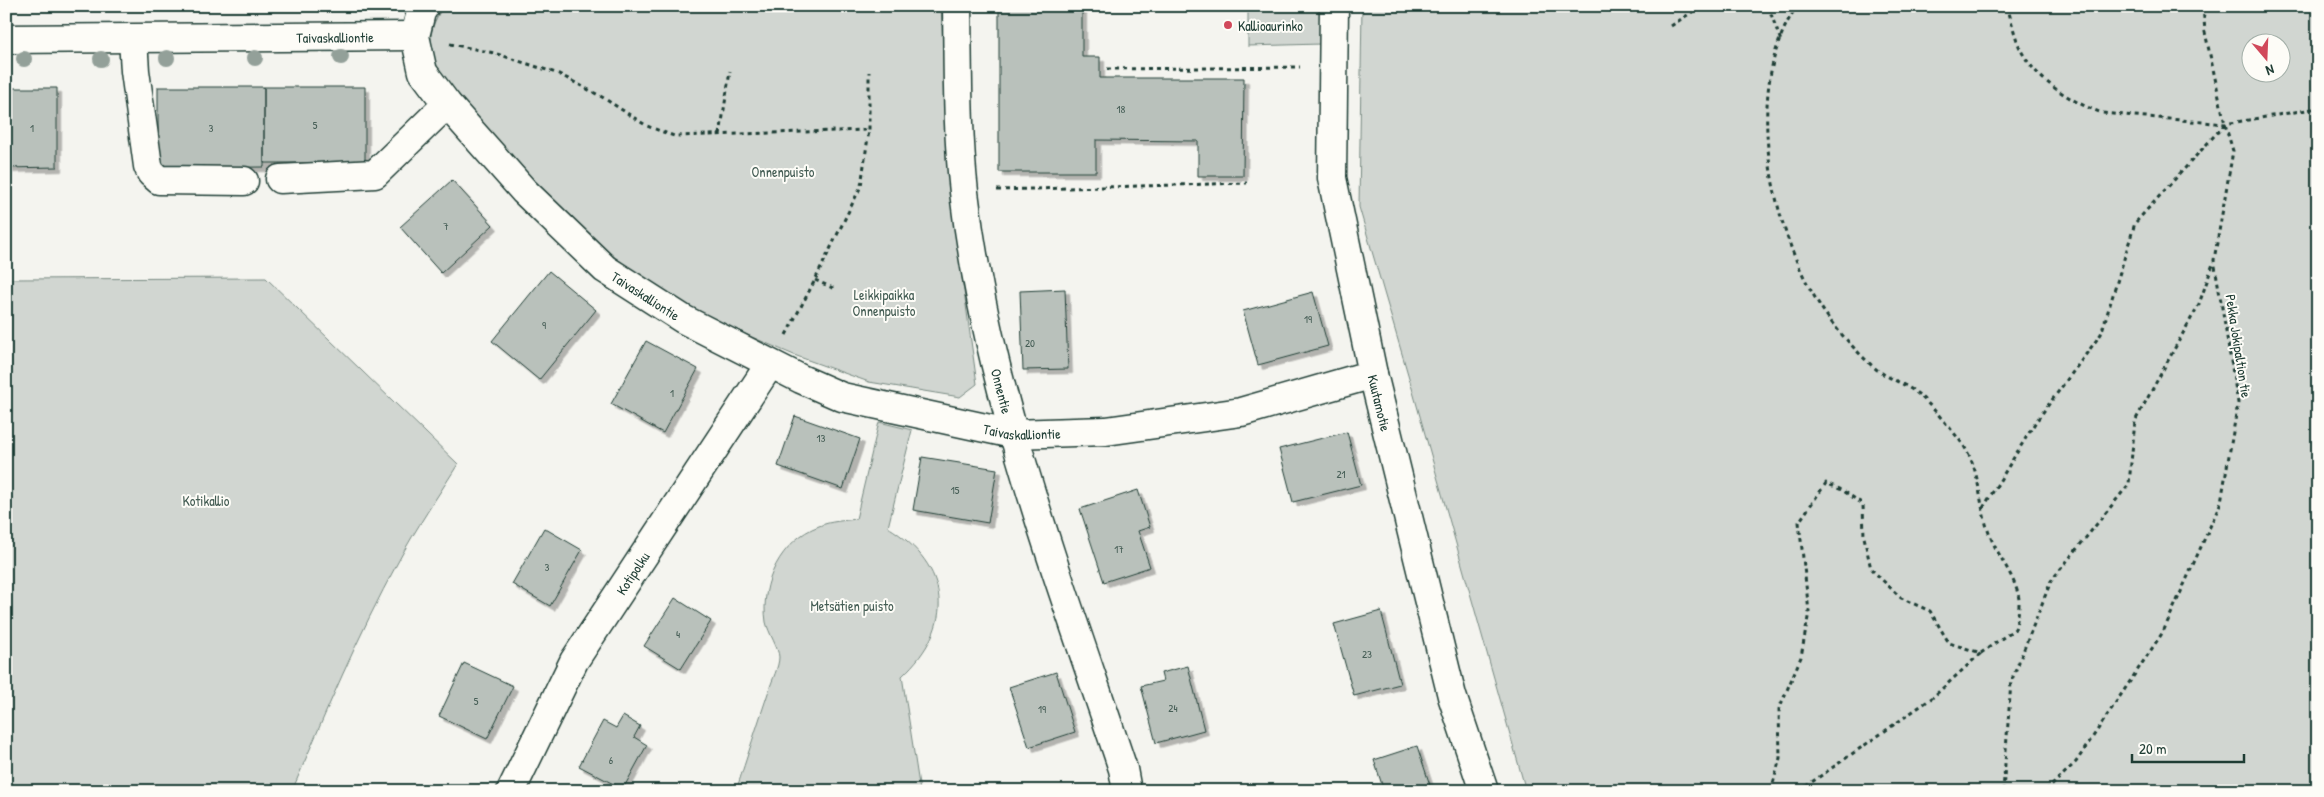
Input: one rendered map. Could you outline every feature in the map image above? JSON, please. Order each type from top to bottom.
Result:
[{"type":"street","points":[[415,36],[421,12],[425,6]]},
{"type":"street","name":"Onnentie","points":[[957,6],[958,96],[964,191],[983,308],[1012,434],[1123,769],[1127,791]]},
{"type":"street","name":"Kuutamotie","points":[[1334,6],[1332,178],[1373,374],[1452,696],[1484,791]]},
{"type":"street","name":"Taivaskalliontie","points":[[6,39],[415,36],[423,72],[447,104],[524,191],[606,269],[683,319],[770,364],[842,397],[1012,434],[1106,431],[1241,412],[1373,374]]},
{"type":"street","points":[[133,39],[135,71],[148,166],[151,173],[159,180],[244,181]]},
{"type":"street","points":[[280,178],[374,174],[447,104]]},
{"type":"street","name":"Kotipolku","points":[[511,791],[574,661],[770,364]]},
{"type":"path","points":[[1671,26],[1701,6]]},
{"type":"path","points":[[1768,6],[1781,41]]},
{"type":"path","points":[[1797,6],[1781,41],[1767,93],[1767,133],[1773,177],[1791,251],[1813,295],[1842,335],[1877,370],[1919,394],[1961,442],[1976,470],[1990,537],[2010,573],[2020,601],[2015,629],[1981,653],[1932,698],[1799,791]]},
{"type":"path","points":[[2008,6],[2022,53],[2032,67],[2042,78],[2087,108],[2102,113],[2225,124],[2318,108]]},
{"type":"path","name":"Pekka Jokipaltion tie","points":[[2046,791],[2076,762],[2163,632],[2221,502],[2238,403],[2214,260],[2233,151],[2225,124],[2205,32],[2202,6]]},
{"type":"path","points":[[415,36],[494,53],[559,74],[602,97],[647,126],[674,136],[869,130]]},
{"type":"path","points":[[1107,69],[1333,67]]},
{"type":"path","points":[[720,135],[730,71]]},
{"type":"path","points":[[770,364],[815,280],[861,186],[869,130],[869,72]]},
{"type":"path","points":[[1983,508],[2035,423],[2101,334],[2135,223],[2225,124]]},
{"type":"path","points":[[964,191],[1247,183]]},
{"type":"path","points":[[2003,791],[2010,682],[2051,581],[2129,484],[2134,421],[2199,304],[2214,260]]},
{"type":"path","points":[[815,280],[835,289]]},
{"type":"path","points":[[1771,791],[1780,758],[1779,709],[1801,657],[1809,612],[1799,522],[1826,483],[1842,490],[1863,504],[1864,537],[1871,569],[1901,598],[1930,611],[1949,642],[1981,653]]},
{"type":"green space","name":"Onnenpuisto","points":[[444,6],[941,6],[950,191],[977,384],[960,397],[869,382],[794,355],[719,323],[659,290],[604,249],[550,199],[447,85],[433,56],[431,46],[433,27]]},
{"type":"green space","points":[[1248,6],[1320,6],[1321,44],[1248,46]]},
{"type":"green space","points":[[1362,6],[2318,6],[2318,791],[1526,791],[1359,207]]},
{"type":"green space","name":"Kotikallio","points":[[266,278],[458,464],[412,537],[383,590],[342,675],[292,791],[6,791],[6,279]]},
{"type":"green space","name":"Metsätien puisto","points":[[879,422],[912,430],[888,527],[909,543],[924,560],[934,578],[939,597],[938,617],[931,637],[919,657],[902,676],[920,791],[736,791],[779,661],[777,650],[766,622],[766,593],[770,578],[784,552],[794,541],[819,526],[856,519]]},
{"type":"building","points":[[999,6],[1082,6],[1082,57],[1100,57],[1100,78],[1244,78],[1243,176],[1198,176],[1198,141],[1096,140],[1096,172],[999,172]]},
{"type":"building","points":[[158,87],[264,87],[264,167],[158,168]]},
{"type":"building","points":[[264,87],[365,87],[365,163],[264,163]]},
{"type":"building","points":[[6,88],[57,88],[57,167],[6,168]]},
{"type":"building","points":[[452,180],[493,225],[441,273],[400,227]]},
{"type":"building","points":[[549,271],[596,310],[539,380],[492,341]]},
{"type":"building","points":[[1065,289],[1068,369],[1023,370],[1020,291]]},
{"type":"building","points":[[1313,292],[1328,346],[1258,365],[1243,311]]},
{"type":"building","points":[[646,341],[698,369],[663,433],[611,404]]},
{"type":"building","points":[[795,416],[860,439],[843,489],[778,466]]},
{"type":"building","points":[[1347,432],[1361,485],[1293,502],[1279,449]]},
{"type":"building","points":[[922,457],[997,469],[988,523],[913,510]]},
{"type":"building","points":[[1138,490],[1150,527],[1138,531],[1150,567],[1104,582],[1080,509]]},
{"type":"building","points":[[544,528],[582,550],[550,606],[512,584]]},
{"type":"building","points":[[675,598],[711,621],[681,669],[644,646]]},
{"type":"building","points":[[1381,611],[1400,684],[1354,696],[1334,624]]},
{"type":"building","points":[[464,663],[513,686],[487,739],[439,716]]},
{"type":"building","points":[[1188,666],[1204,730],[1156,743],[1141,686],[1163,681],[1161,673]]},
{"type":"building","points":[[1056,672],[1075,732],[1029,747],[1009,687]]},
{"type":"building","points":[[623,716],[640,726],[634,737],[647,745],[623,789],[579,766],[603,721],[616,728]]},
{"type":"building","points":[[1417,746],[1432,791],[1384,791],[1374,760]]},
{"type":"place","name":"Kallioaurinko","points":[[1228,25]]},
{"type":"park label","name":"Leikkipaikka Onnenpuisto","points":[[884,302]]}]
